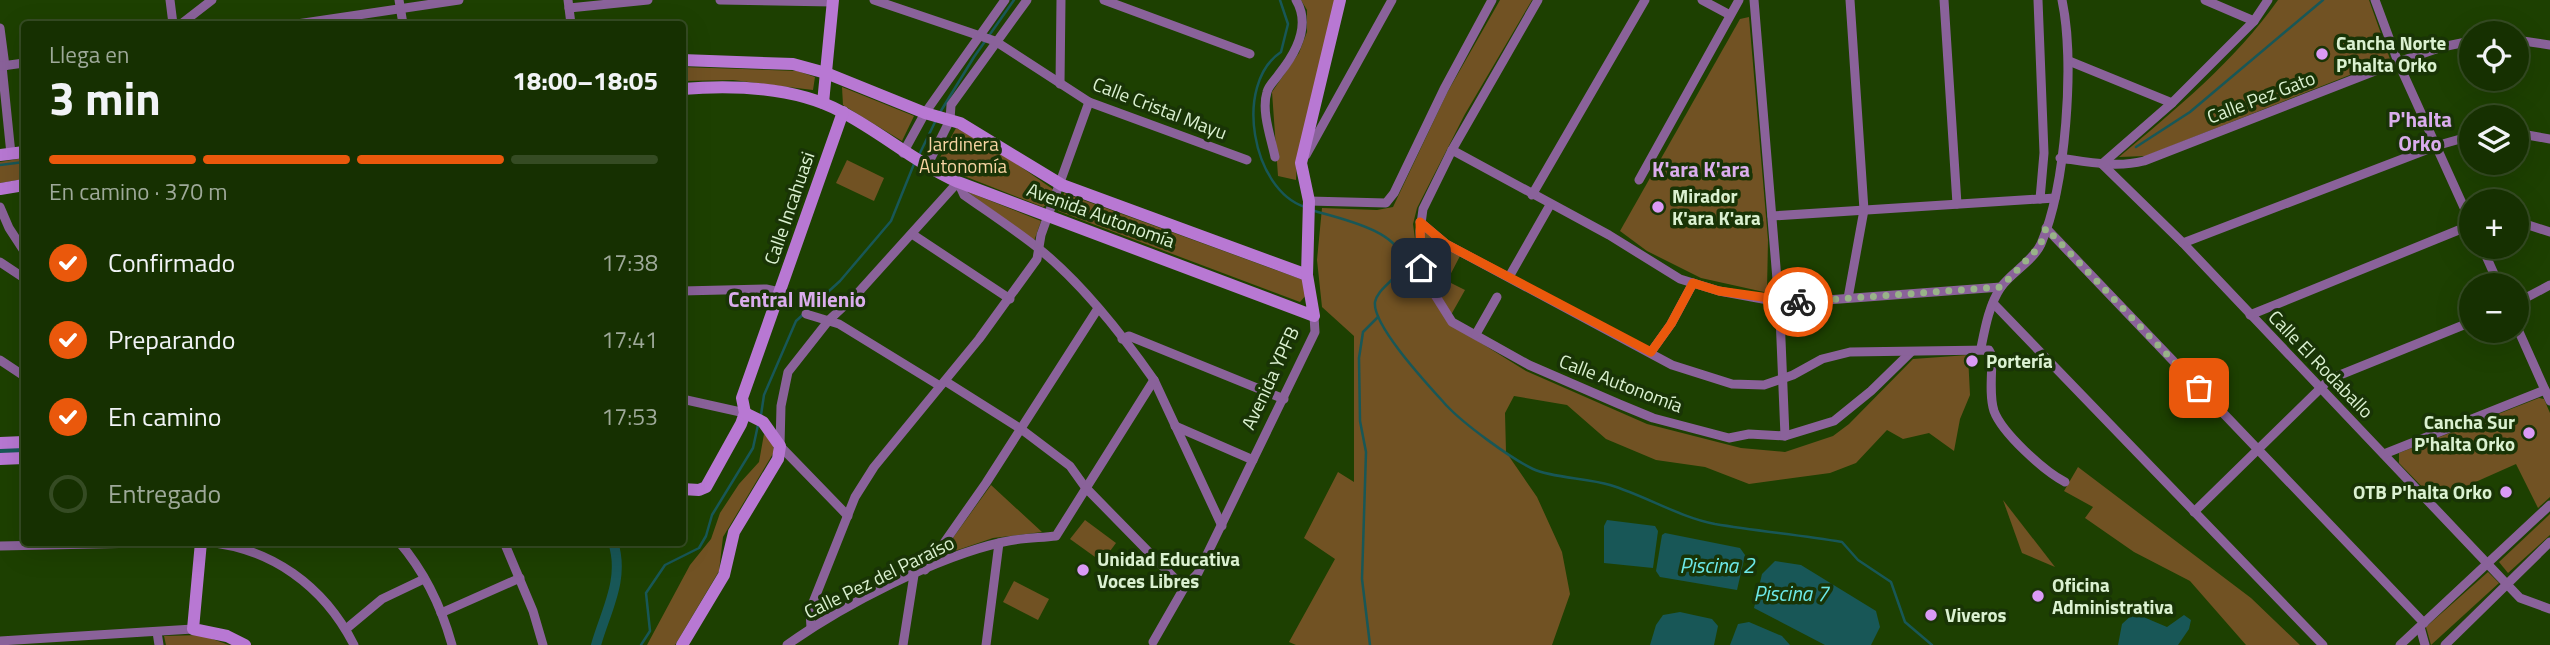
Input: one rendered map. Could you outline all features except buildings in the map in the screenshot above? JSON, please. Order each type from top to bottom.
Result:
[{"type":"street","points":[[170,0],[173,21]]},
{"type":"street","points":[[185,21],[212,0]]},
{"type":"street","points":[[312,21],[400,4],[459,0]]},
{"type":"street","points":[[569,4],[648,0]]},
{"type":"street","points":[[720,0],[833,1],[823,103]]},
{"type":"street","name":"Calle Cristal Mayu","points":[[874,0],[978,38],[995,41],[1089,102],[1247,160]]},
{"type":"street","points":[[904,153],[925,113],[1004,0]]},
{"type":"street","points":[[926,168],[950,120],[951,105],[1027,0]]},
{"type":"street","points":[[1060,85],[1061,0]]},
{"type":"street","points":[[1104,0],[1250,54]]},
{"type":"street","points":[[1275,157],[1267,114],[1267,91],[1288,63],[1303,32],[1303,11],[1296,0]]},
{"type":"street","points":[[1301,163],[1340,0]]},
{"type":"street","points":[[1301,163],[1325,126],[1392,0]]},
{"type":"street","points":[[1309,207],[1386,203],[1394,193],[1444,89],[1492,0]]},
{"type":"street","points":[[1538,0],[1452,150],[1423,209],[1420,222],[1446,244],[1672,365],[1732,384],[1751,386],[1780,379],[1833,355],[1981,348],[1989,350],[1992,356],[1993,408],[2000,422],[2046,469],[2064,481]]},
{"type":"street","points":[[1532,195],[1645,0]]},
{"type":"street","points":[[1702,0],[1730,15]]},
{"type":"street","points":[[1639,180],[1739,0]]},
{"type":"street","points":[[1754,0],[1779,302],[1784,436]]},
{"type":"street","points":[[1848,298],[1864,210],[1850,0]]},
{"type":"street","points":[[1944,0],[1957,205]]},
{"type":"street","points":[[2038,0],[2044,153],[2040,199]]},
{"type":"street","points":[[1981,348],[1993,303],[2001,287],[2040,246],[2055,198],[2069,61],[2062,0]]},
{"type":"street","points":[[2204,0],[2254,21]]},
{"type":"street","points":[[2060,158],[2102,164],[2172,103],[2254,21],[2268,0]]},
{"type":"street","points":[[2375,0],[2398,62],[2439,145],[2459,194]]},
{"type":"street","points":[[0,28],[12,154]]},
{"type":"street","points":[[2529,42],[2550,45]]},
{"type":"street","name":"Calle Pez Gato","points":[[2102,164],[2144,161],[2398,62],[2459,43]]},
{"type":"street","name":"Avenida Autonomía","points":[[686,60],[793,64],[826,73],[925,113],[960,123],[1062,185],[1307,275]]},
{"type":"street","points":[[2069,61],[2172,103]]},
{"type":"street","points":[[2,66],[21,63]]},
{"type":"street","name":"Avenida Autonomía","points":[[686,89],[780,92],[823,103],[843,112],[926,168],[958,182],[1314,316]]},
{"type":"street","points":[[811,628],[810,610],[855,496],[874,467],[1010,299],[1037,259],[1038,248],[1089,102]]},
{"type":"street","name":"Calle Incahuasi","points":[[686,489],[699,490],[706,486],[754,418],[742,398],[843,112]]},
{"type":"street","points":[[2529,135],[2550,138]]},
{"type":"street","points":[[2183,243],[2459,139]]},
{"type":"street","points":[[1452,150],[1549,205],[1609,235],[1680,279],[1719,291],[1779,302],[2001,287]]},
{"type":"street","name":"Avenida YPFB","points":[[1153,642],[1184,589],[1198,573],[1315,332],[1307,275],[1309,207],[1301,163]]},
{"type":"street","name":"Calle El Rodaballo","points":[[2102,164],[2183,243],[2507,582],[2529,603],[2550,609]]},
{"type":"street","points":[[682,645],[724,575],[734,532],[774,468],[780,446],[781,407],[788,372],[829,320],[856,295],[958,182],[964,195],[1038,248],[1076,283],[1154,380],[1222,526]]},
{"type":"street","points":[[0,189],[21,186]]},
{"type":"street","points":[[1772,216],[2055,198]]},
{"type":"street","points":[[1509,277],[1549,205]]},
{"type":"street","points":[[0,207],[21,246]]},
{"type":"street","name":"Calle Autonomía","points":[[1420,222],[1425,279],[1452,322],[1546,373],[1653,418],[1729,438],[1749,434],[1784,436],[1833,421],[1871,391],[1911,352]]},
{"type":"street","points":[[2529,225],[2550,232]]},
{"type":"street","points":[[2046,228],[2422,625],[2425,645]]},
{"type":"street","points":[[2250,315],[2459,229]]},
{"type":"street","points":[[912,234],[1010,299]]},
{"type":"street","points":[[0,262],[21,276]]},
{"type":"street","points":[[1651,352],[1671,324],[1693,283]]},
{"type":"street","points":[[2529,296],[2550,285]]},
{"type":"street","points":[[686,291],[766,289],[780,292]]},
{"type":"street","points":[[1476,334],[1497,297]]},
{"type":"street","points":[[1993,303],[2323,645]]},
{"type":"street","points":[[925,570],[1021,429],[1097,310]]},
{"type":"street","points":[[806,314],[829,320],[1021,429],[1070,466],[1085,487],[1184,589]]},
{"type":"street","points":[[2194,512],[2330,379],[2459,327]]},
{"type":"street","points":[[1122,339],[1129,336],[1284,399]]},
{"type":"street","points":[[2524,343],[2550,401]]},
{"type":"street","points":[[0,360],[21,374]]},
{"type":"street","name":"Calle Pez del Paraíso","points":[[787,645],[811,628],[925,570],[999,543],[1056,536],[1154,380]]},
{"type":"street","points":[[2384,454],[2545,390]]},
{"type":"street","points":[[686,400],[754,418],[848,516]]},
{"type":"street","points":[[1175,426],[1252,460]]},
{"type":"street","points":[[0,443],[21,442]]},
{"type":"street","points":[[0,458],[21,458]]},
{"type":"street","points":[[2400,645],[2550,505]]},
{"type":"street","points":[[2445,645],[2550,542]]},
{"type":"street","points":[[986,645],[999,543]]},
{"type":"street","points":[[0,546],[21,546]]},
{"type":"street","points":[[193,629],[203,546]]},
{"type":"street","points":[[236,546],[265,556],[293,572],[314,590],[346,628],[355,645]]},
{"type":"street","points":[[402,546],[424,579],[441,613],[452,645]]},
{"type":"street","points":[[506,546],[543,645]]},
{"type":"street","points":[[903,645],[914,575]]},
{"type":"street","points":[[441,613],[520,578]]},
{"type":"street","points":[[346,628],[382,599],[424,579]]},
{"type":"street","points":[[0,641],[86,641],[193,629],[227,636],[244,645]]},
{"type":"street","points":[[157,632],[159,645]]},
{"type":"green space","points":[[1301,0],[1336,0],[1297,159],[1296,180],[1278,176],[1272,92],[1299,53],[1307,32],[1307,10]]},
{"type":"green space","points":[[1500,0],[1532,0],[1465,114],[1417,208],[1413,224],[1415,239],[1426,231],[1460,256],[1447,281],[1465,290],[1447,322],[1526,371],[1647,424],[1741,448],[1785,452],[1833,436],[1849,424],[1913,359],[1968,355],[1970,395],[1960,419],[1954,451],[1929,433],[1903,439],[1887,430],[1856,463],[1830,473],[1749,484],[1705,467],[1656,460],[1606,439],[1567,405],[1514,396],[1505,413],[1506,452],[1537,497],[1562,552],[1570,594],[1552,645],[1296,645],[1289,642],[1335,559],[1304,538],[1338,472],[1354,482],[1354,336],[1322,307],[1317,260],[1322,208],[1377,210],[1393,207],[1447,93]]},
{"type":"green space","points":[[2278,0],[2369,0],[2390,59],[2146,156],[2119,157],[2224,64]]},
{"type":"green space","points":[[1749,17],[1768,240],[1767,290],[1764,292],[1701,278],[1647,251],[1620,231],[1740,19]]},
{"type":"green space","points":[[686,67],[797,71],[815,77],[813,90],[733,80],[686,81]]},
{"type":"green space","name":"Jardinera Autonomía","points":[[842,87],[914,116],[902,141],[843,105]]},
{"type":"green space","name":"Jardinera Autonomía","points":[[956,128],[1001,153],[1054,190],[1049,203],[1043,207],[936,165]]},
{"type":"green space","points":[[21,158],[21,180],[0,183],[0,162]]},
{"type":"green space","points":[[847,160],[884,178],[874,201],[836,183]]},
{"type":"green space","points":[[968,192],[1041,221],[1034,241]]},
{"type":"green space","points":[[1064,193],[1306,281],[1307,294],[1300,302],[1058,211]]},
{"type":"green space","points":[[2539,398],[2544,399],[2550,413],[2550,497],[2538,508],[2516,464],[2435,500],[2399,463],[2399,453]]},
{"type":"green space","points":[[764,434],[773,444],[774,452],[723,537],[719,571],[675,645],[647,645],[690,565],[711,539],[720,513],[739,484],[759,462]]},
{"type":"green space","points":[[2078,467],[2251,598],[2300,645],[2246,645],[2190,581],[2134,552],[2085,518],[2093,507],[2064,491]]},
{"type":"green space","points":[[991,485],[1042,532],[993,538],[940,556]]},
{"type":"green space","points":[[2003,500],[2055,567],[2022,553]]},
{"type":"green space","points":[[2550,514],[2550,535],[2508,573],[2499,562]]},
{"type":"green space","points":[[1085,520],[1116,543],[1102,562],[1070,539]]},
{"type":"green space","points":[[2488,572],[2499,583],[2431,645],[2426,627]]},
{"type":"green space","points":[[1014,581],[1049,599],[1038,620],[1003,602]]},
{"type":"green space","points":[[201,635],[229,645],[166,645],[164,636]]},
{"type":"water","points":[[1607,520],[1655,526],[1658,531],[1653,568],[1604,563],[1604,526]]},
{"type":"water","name":"Piscina 2","points":[[1665,533],[1740,548],[1745,555],[1737,590],[1660,577],[1656,571],[1662,535]]},
{"type":"water","name":"Piscina 7","points":[[1775,561],[1801,565],[1876,611],[1880,627],[1871,645],[1825,645],[1754,608],[1762,574]]},
{"type":"water","points":[[1680,612],[1712,619],[1718,626],[1714,645],[1650,645],[1656,625],[1663,615]]},
{"type":"water","points":[[2134,613],[2167,627],[2184,615],[2191,620],[2189,629],[2178,645],[2118,645],[2122,624]]},
{"type":"water","points":[[1749,622],[1782,636],[1790,645],[1730,645],[1738,624]]},
{"type":"waterway","points":[[939,114],[1014,0]]},
{"type":"waterway","points":[[1280,0],[1288,24],[1281,52],[1266,67],[1257,87],[1255,135],[1261,159],[1272,180],[1287,197],[1305,207]]},
{"type":"waterway","points":[[2136,147],[2190,112],[2323,0]]},
{"type":"waterway","points":[[919,155],[936,120]]},
{"type":"waterway","points":[[0,165],[21,162]]},
{"type":"waterway","points":[[761,415],[764,395],[796,321],[840,281],[891,221],[914,164]]},
{"type":"waterway","points":[[1311,210],[1351,221],[1392,242],[1399,252],[1401,263],[1397,274],[1380,292],[1375,302],[1383,326],[1416,372],[1447,406],[1500,449],[1541,472],[1610,485],[1702,521],[1842,542],[1858,560],[1891,582],[1905,622],[1932,645]]},
{"type":"waterway","points":[[1370,645],[1362,579],[1366,452],[1360,421],[1359,358],[1363,332],[1378,317]]},
{"type":"waterway","points":[[641,645],[650,631],[646,593],[665,565],[699,548],[706,536],[712,515],[753,448],[758,425]]},
{"type":"waterway","points":[[0,449],[21,449]]},
{"type":"waterway","points":[[596,645],[616,582],[614,546]]},
{"type":"way so far","points":[[1798,302],[2001,287],[2040,246],[2046,228],[2199,388]]},
{"type":"place","name":"Cancha Norte P'halta Orko","points":[[2322,54]]},
{"type":"place","name":"Mirador K'ara K'ara","points":[[1658,207]]},
{"type":"place","name":"Portería","points":[[1972,361]]},
{"type":"place","name":"Cancha Sur P'halta Orko","points":[[2529,433]]},
{"type":"place","name":"OTB P'halta Orko","points":[[2506,492]]},
{"type":"place","name":"Unidad Educativa Voces Libres","points":[[1083,570]]},
{"type":"place","name":"Oficina Administrativa","points":[[2038,596]]},
{"type":"place","name":"Viveros","points":[[1931,615]]},
{"type":"district","name":"P'halta Orko","points":[[2420,132]]},
{"type":"district","name":"K'ara K'ara","points":[[1701,170]]},
{"type":"district","name":"Central Milenio","points":[[797,300]]},
{"type":"route","points":[[1421,268],[1420,222],[1446,244],[1651,352],[1671,324],[1693,283],[1719,291],[1779,302],[1798,302]]}]
